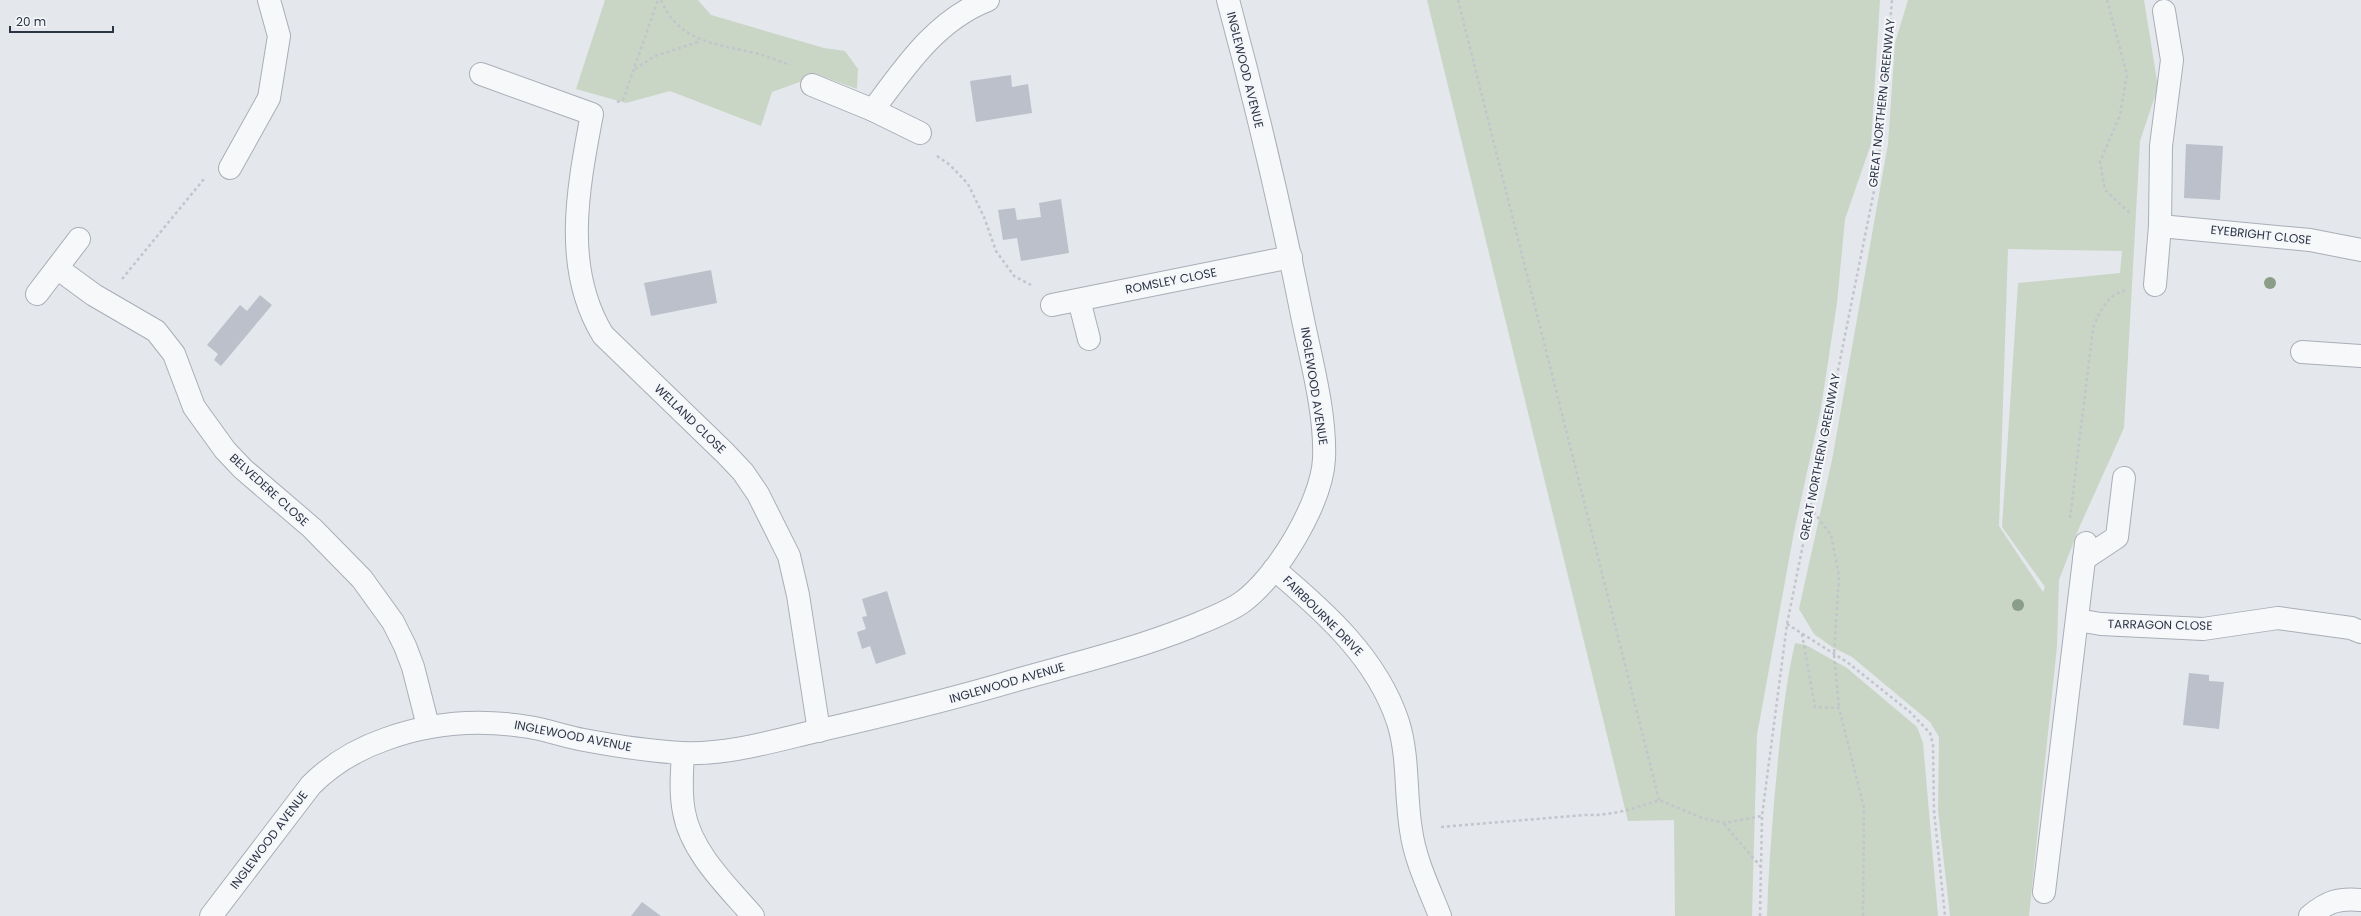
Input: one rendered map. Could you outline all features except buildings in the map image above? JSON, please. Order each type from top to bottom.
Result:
[{"type":"street","points":[[230,168],[269,98],[279,36],[268,0]]},
{"type":"street","points":[[873,110],[917,52],[938,31],[959,14],[988,0]]},
{"type":"street","name":"INGLEWOOD AVENUE","points":[[211,916],[311,785],[324,771],[345,757],[368,746],[428,726],[465,722],[509,724],[532,727],[594,742],[683,753],[700,753],[750,747],[966,695],[1166,637],[1241,603],[1274,569],[1293,541],[1313,501],[1323,473],[1324,457],[1320,410],[1291,257],[1278,197],[1228,0]]},
{"type":"street","points":[[2155,285],[2160,226],[2161,146],[2172,60],[2164,11]]},
{"type":"street","points":[[481,74],[592,114]]},
{"type":"street","points":[[812,85],[873,110],[920,134]]},
{"type":"street","name":"WELLAND CLOSE","points":[[592,114],[579,184],[577,236],[578,265],[584,296],[591,316],[602,335],[725,453],[743,472],[758,494],[789,556],[798,595],[819,731]]},
{"type":"street","name":"EYEBRIGHT CLOSE","points":[[2160,226],[2310,240],[2361,250]]},
{"type":"street","points":[[37,294],[79,239]]},
{"type":"street","name":"ROMSLEY CLOSE","points":[[1052,305],[1291,257]]},
{"type":"street","name":"BELVEDERE CLOSE","points":[[57,268],[104,301],[156,331],[174,354],[194,408],[225,450],[243,470],[312,528],[362,579],[393,622],[405,646],[413,667],[428,726]]},
{"type":"street","points":[[1079,300],[1089,339]]},
{"type":"street","points":[[2302,352],[2361,356]]},
{"type":"street","points":[[2044,892],[2085,551],[2117,537],[2124,478]]},
{"type":"street","name":"FAIRBOURNE DRIVE","points":[[1274,569],[1305,595],[1341,631],[1362,654],[1377,676],[1393,710],[1404,749],[1410,828],[1419,860],[1440,916]]},
{"type":"street","name":"TARRAGON CLOSE","points":[[2077,620],[2101,624],[2203,629],[2278,618],[2351,628],[2361,632]]},
{"type":"street","points":[[683,753],[682,794],[686,823],[691,835],[700,851],[753,916]]},
{"type":"street","points":[[2310,916],[2321,906],[2342,899],[2361,900]]},
{"type":"path","points":[[592,114],[623,100],[635,70],[658,0]]},
{"type":"path","points":[[661,0],[666,13],[682,29],[701,41],[758,54],[809,72],[812,85]]},
{"type":"path","points":[[1458,0],[1659,800]]},
{"type":"path","name":"GREAT NORTHERN GREENWAY","points":[[1760,916],[1762,816],[1787,624],[1878,171],[1892,0]]},
{"type":"path","points":[[2107,0],[2127,75],[2120,115],[2100,162],[2105,190],[2130,214],[2160,226]]},
{"type":"path","points":[[635,70],[655,56],[701,41]]},
{"type":"path","points":[[920,134],[922,146],[950,165],[968,184],[984,217],[996,251],[1014,276],[1048,295],[1052,305]]},
{"type":"path","points":[[104,301],[208,175],[230,168]]},
{"type":"path","points":[[1810,507],[1831,535],[1839,576],[1834,654],[1839,708],[1864,808],[1863,916]]},
{"type":"path","points":[[1787,624],[1834,654],[1910,712],[1930,733],[1933,745],[1934,811],[1945,916]]},
{"type":"path","points":[[1802,633],[1815,707],[1839,708]]},
{"type":"path","points":[[1410,828],[1584,815],[1604,815],[1629,811],[1659,800],[1702,818],[1724,824],[1762,816]]},
{"type":"path","points":[[1724,824],[1761,867]]},
{"type":"green space","points":[[605,0],[698,0],[711,15],[824,48],[845,51],[858,69],[857,89],[819,75],[772,92],[761,126],[670,91],[626,103],[576,89]]},
{"type":"green space","points":[[1427,0],[1880,0],[1871,144],[1845,219],[1837,303],[1821,408],[1794,532],[1757,735],[1752,916],[1675,916],[1674,820],[1628,821]]},
{"type":"green space","points":[[1908,0],[2144,0],[2158,87],[2140,141],[2124,428],[2079,528],[2059,580],[2057,646],[2029,916],[1950,916],[1938,810],[1939,737],[1930,722],[1852,657],[1832,647],[1814,634],[1799,609],[1832,460],[1888,144],[1895,43]],"holes":[[[2008,249],[2122,251],[2120,273],[2018,283],[2002,527],[2045,587],[2043,592],[1999,526]]]},
{"type":"green space","points":[[1795,643],[1806,645],[1847,668],[1917,727],[1923,743],[1938,916],[1767,916],[1774,803],[1784,703]]}]
